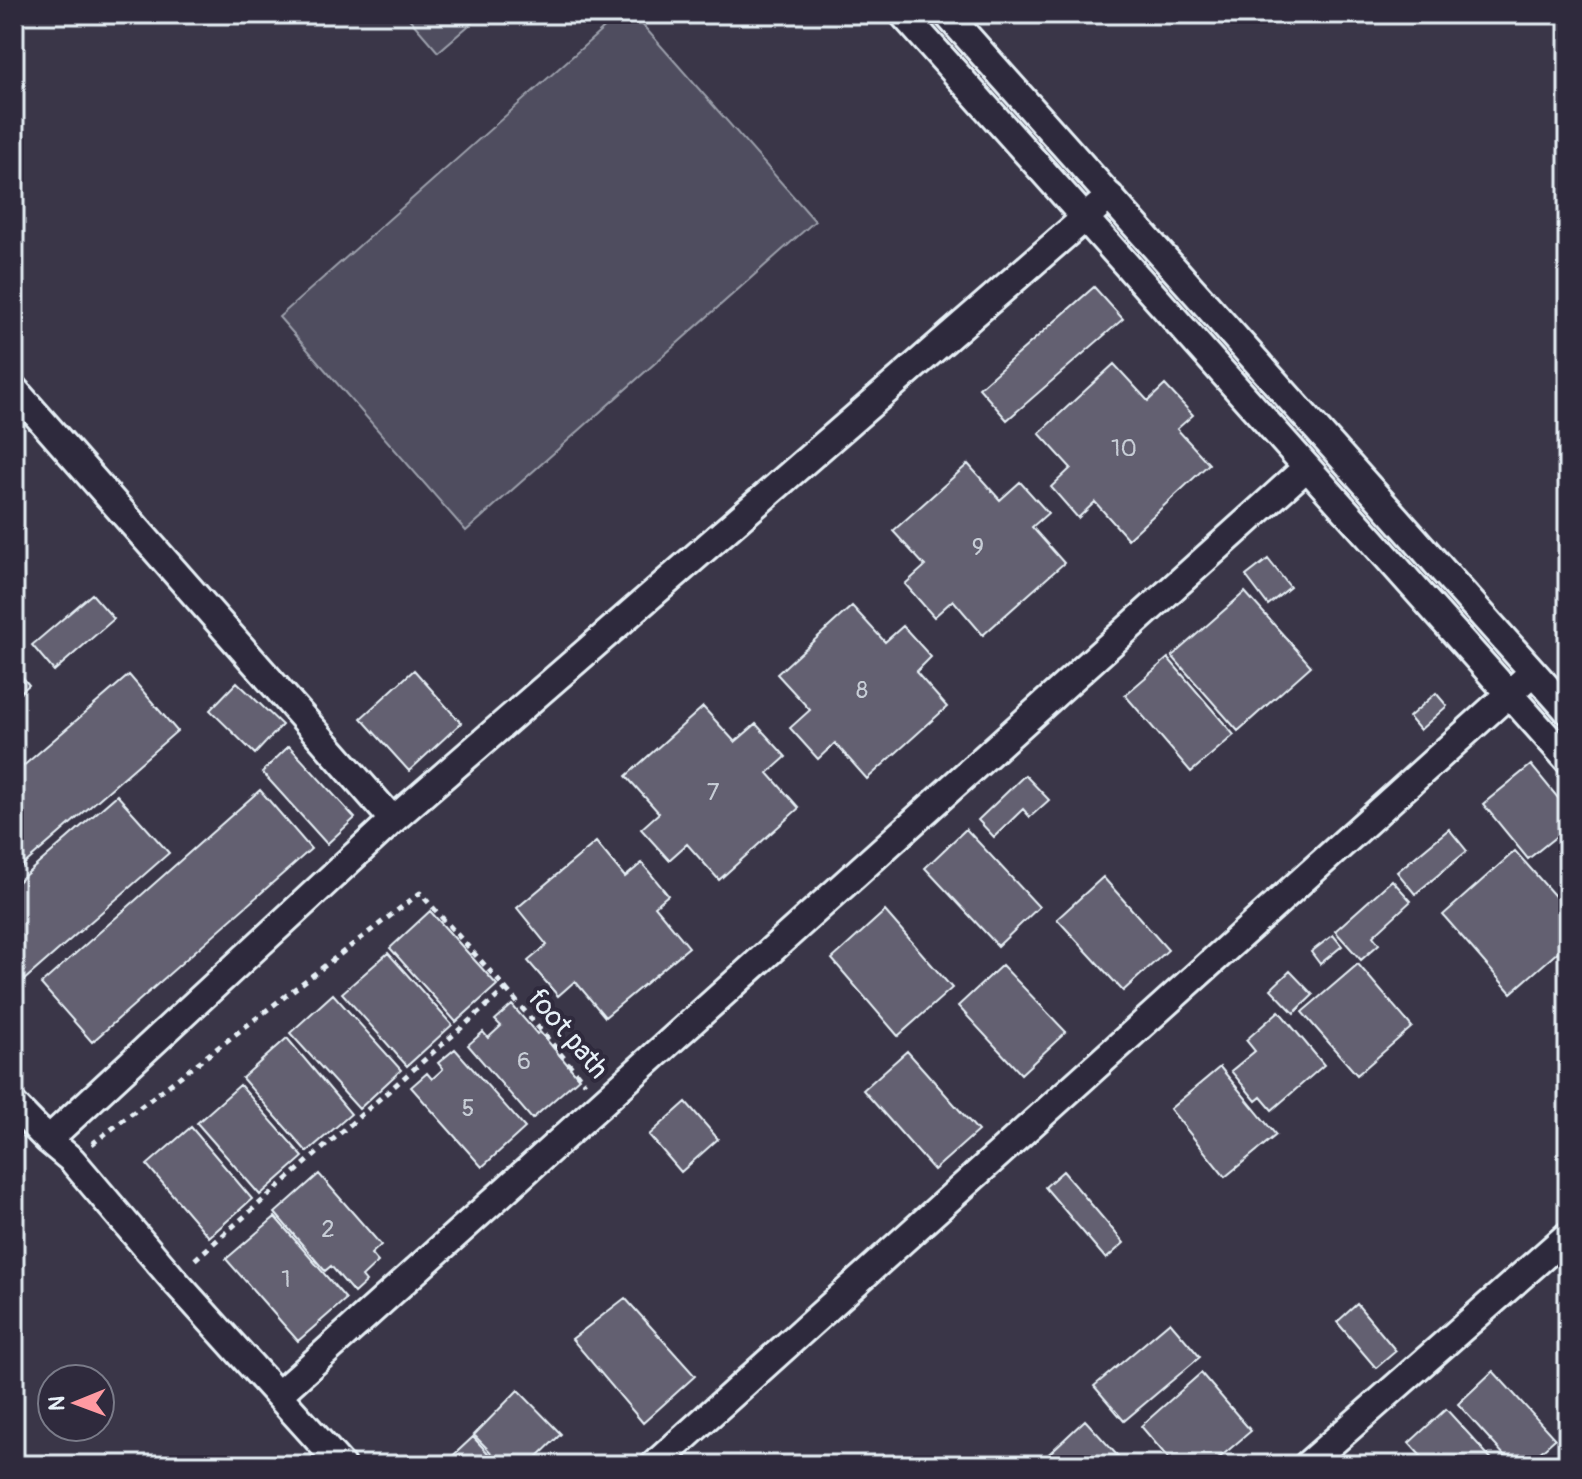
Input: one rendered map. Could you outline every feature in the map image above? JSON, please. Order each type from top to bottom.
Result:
[{"type":"street","points":[[903,14],[1568,760]]},
{"type":"street","points":[[947,14],[1568,711]]},
{"type":"street","points":[[48,1140],[393,820],[1110,196]]},
{"type":"street","points":[[14,389],[393,820]]},
{"type":"street","points":[[278,1395],[1307,467]]},
{"type":"street","points":[[654,1465],[1533,672]]},
{"type":"street","points":[[14,1105],[72,1160],[173,1279],[341,1465]]},
{"type":"street","points":[[1307,1465],[1568,1235]]},
{"type":"path","name":"foot path","points":[[72,1160],[420,893],[506,989],[601,1103]]},
{"type":"path","points":[[173,1279],[506,989]]},
{"type":"shaded area","points":[[405,14],[482,14],[438,52]]},
{"type":"shaded area","points":[[620,14],[633,14],[815,221],[466,531],[279,317]]},
{"type":"building","points":[[1094,287],[1123,319],[1007,420],[979,388]]},
{"type":"building","points":[[1114,364],[1148,401],[1165,385],[1193,415],[1177,429],[1209,464],[1128,539],[1095,502],[1078,518],[1051,487],[1071,468],[1039,433]]},
{"type":"building","points":[[968,464],[1000,500],[1020,482],[1048,513],[1032,527],[1064,563],[983,635],[953,600],[934,617],[905,584],[925,566],[893,531]]},
{"type":"building","points":[[1268,559],[1290,587],[1268,605],[1246,576]]},
{"type":"building","points":[[1245,592],[1311,666],[1238,731],[1172,656]]},
{"type":"building","points":[[92,594],[114,619],[54,671],[32,645]]},
{"type":"building","points":[[852,606],[885,642],[903,626],[931,657],[916,672],[947,707],[867,779],[835,743],[818,759],[790,728],[810,710],[777,674]]},
{"type":"building","points":[[1168,658],[1234,735],[1191,772],[1125,695]]},
{"type":"building","points":[[14,667],[29,685],[14,698]]},
{"type":"building","points":[[414,670],[461,723],[409,771],[361,718]]},
{"type":"building","points":[[129,675],[177,731],[14,873],[14,774]]},
{"type":"building","points":[[237,682],[282,725],[255,754],[210,710]]},
{"type":"building","points":[[1436,693],[1447,706],[1420,730],[1409,717]]},
{"type":"building","points":[[703,707],[735,742],[756,724],[786,757],[768,773],[799,808],[719,880],[687,844],[669,860],[641,829],[659,813],[626,776]]},
{"type":"building","points":[[289,746],[355,818],[327,844],[262,772]]},
{"type":"building","points":[[1531,765],[1568,810],[1568,827],[1528,859],[1483,804]]},
{"type":"building","points":[[1025,775],[1049,800],[1030,817],[1023,809],[994,837],[978,820]]},
{"type":"building","points":[[260,790],[311,849],[92,1042],[41,984]]},
{"type":"building","points":[[117,795],[169,853],[23,981],[14,970],[14,885]]},
{"type":"building","points":[[966,829],[1039,907],[998,946],[925,868]]},
{"type":"building","points":[[1449,829],[1467,851],[1415,894],[1397,872]]},
{"type":"building","points":[[596,842],[625,877],[642,863],[668,895],[655,906],[689,947],[605,1017],[575,981],[558,996],[528,961],[547,945],[517,908]]},
{"type":"building","points":[[1515,851],[1568,911],[1568,943],[1511,993],[1443,915]]},
{"type":"building","points":[[1103,877],[1168,950],[1123,991],[1057,919]]},
{"type":"building","points":[[1392,880],[1411,901],[1373,936],[1379,944],[1361,960],[1335,931]]},
{"type":"building","points":[[430,911],[497,985],[456,1022],[390,948]]},
{"type":"building","points":[[885,911],[952,988],[898,1036],[832,959]]},
{"type":"building","points":[[1333,935],[1342,946],[1320,964],[1311,952]]},
{"type":"building","points":[[388,953],[452,1025],[407,1066],[342,993]]},
{"type":"building","points":[[1358,964],[1412,1027],[1357,1075],[1302,1012]]},
{"type":"building","points":[[1002,965],[1066,1032],[1021,1074],[958,1006]]},
{"type":"building","points":[[1290,971],[1313,995],[1294,1013],[1271,989]]},
{"type":"building","points":[[333,994],[401,1070],[359,1109],[290,1033]]},
{"type":"building","points":[[512,1005],[579,1078],[532,1119],[468,1045],[483,1032],[488,1038],[501,1026],[495,1020]]},
{"type":"building","points":[[1279,1011],[1324,1065],[1272,1110],[1261,1097],[1256,1101],[1231,1071],[1255,1051],[1246,1040]]},
{"type":"building","points":[[287,1038],[351,1114],[307,1152],[242,1078]]},
{"type":"building","points":[[455,1049],[525,1128],[482,1167],[411,1087],[427,1073],[432,1079],[443,1069],[438,1063]]},
{"type":"building","points":[[907,1051],[978,1131],[934,1170],[863,1090]]},
{"type":"building","points":[[1220,1067],[1276,1135],[1225,1177],[1170,1109]]},
{"type":"building","points":[[240,1085],[303,1157],[260,1195],[197,1123]]},
{"type":"building","points":[[686,1102],[718,1139],[681,1172],[649,1135]]},
{"type":"building","points":[[191,1127],[252,1199],[209,1237],[147,1165]]},
{"type":"building","points":[[1063,1171],[1124,1243],[1106,1259],[1045,1187]]},
{"type":"building","points":[[319,1174],[381,1245],[371,1254],[378,1262],[362,1277],[366,1282],[354,1293],[331,1266],[325,1271],[275,1213]]},
{"type":"building","points":[[275,1217],[346,1299],[298,1341],[226,1259]]},
{"type":"building","points":[[625,1298],[695,1376],[643,1423],[572,1339]]},
{"type":"building","points":[[1357,1304],[1396,1351],[1376,1368],[1337,1322]]},
{"type":"building","points":[[1170,1322],[1200,1357],[1124,1421],[1094,1386]]},
{"type":"building","points":[[1493,1371],[1555,1439],[1526,1465],[1513,1465],[1458,1404]]},
{"type":"building","points":[[1201,1373],[1251,1431],[1211,1465],[1174,1465],[1141,1426]]},
{"type":"building","points":[[518,1390],[561,1434],[529,1465],[503,1465],[474,1435]]},
{"type":"building","points":[[1446,1409],[1497,1465],[1429,1465],[1409,1443]]},
{"type":"building","points":[[1085,1420],[1126,1465],[1037,1465]]},
{"type":"building","points":[[473,1437],[499,1465],[443,1465]]}]
